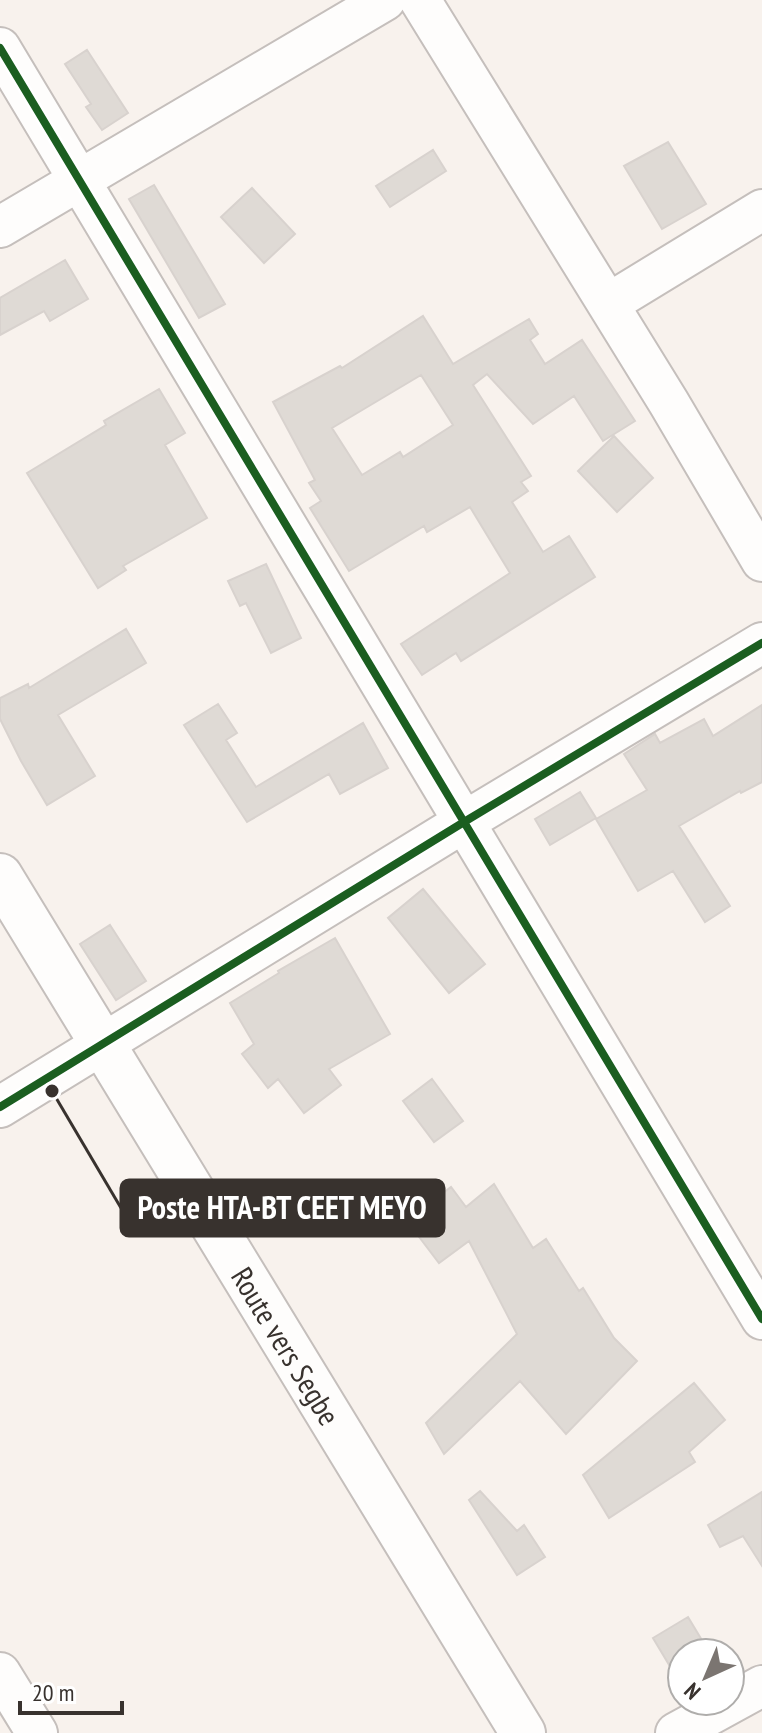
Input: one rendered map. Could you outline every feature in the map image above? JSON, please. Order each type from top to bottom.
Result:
[{"type":"main road","name":"Route vers Segbe","points":[[0,876],[523,1733]]},
{"type":"street","points":[[0,227],[385,0]]},
{"type":"street","points":[[420,0],[762,561]]},
{"type":"street","points":[[0,48],[762,1319]]},
{"type":"street","points":[[608,304],[762,210]]},
{"type":"street","points":[[0,1107],[762,643]]},
{"type":"street","points":[[0,1673],[37,1733]]},
{"type":"street","points":[[676,1733],[762,1686]]},
{"type":"building","points":[[87,50],[128,113],[102,130],[86,107],[91,104],[65,64]]},
{"type":"building","points":[[668,142],[706,204],[662,229],[624,166]]},
{"type":"building","points":[[433,150],[446,171],[390,207],[376,186]]},
{"type":"building","points":[[154,185],[225,304],[199,318],[129,199]]},
{"type":"building","points":[[252,188],[295,234],[264,263],[221,217]]},
{"type":"building","points":[[65,260],[88,299],[50,321],[44,311],[0,335],[0,298]]},
{"type":"building","points":[[423,316],[453,364],[529,319],[538,334],[530,340],[545,364],[582,340],[635,421],[603,441],[574,396],[533,424],[487,374],[473,385],[531,476],[521,482],[528,491],[512,502],[543,552],[569,536],[595,577],[461,661],[456,653],[422,675],[401,644],[510,573],[470,507],[427,532],[424,526],[349,571],[310,508],[321,501],[309,483],[315,480],[273,402],[340,366],[342,368]],"holes":[[[421,375],[453,425],[403,457],[400,452],[362,475],[332,428]]]},
{"type":"building","points":[[159,389],[185,433],[165,445],[207,518],[123,566],[126,570],[98,588],[27,473],[106,425],[104,421]]},
{"type":"building","points":[[614,436],[653,478],[617,512],[578,471]]},
{"type":"building","points":[[266,564],[301,638],[271,653],[246,603],[240,606],[228,581]]},
{"type":"building","points":[[126,629],[146,663],[58,715],[95,776],[47,805],[0,719],[0,698],[28,684],[29,688]]},
{"type":"building","points":[[218,704],[237,733],[226,740],[256,787],[363,723],[388,768],[340,794],[329,774],[247,822],[184,725]]},
{"type":"building","points":[[762,705],[762,782],[679,826],[730,906],[705,922],[673,871],[638,891],[596,819],[647,790],[624,754],[655,734],[660,743],[704,719],[713,736]]},
{"type":"building","points":[[580,792],[596,818],[550,845],[535,819]]},
{"type":"building","points":[[423,889],[485,964],[449,993],[388,918]]},
{"type":"building","points":[[110,925],[146,981],[116,1000],[80,944]]},
{"type":"building","points":[[335,938],[390,1034],[329,1069],[341,1085],[304,1113],[278,1079],[268,1088],[242,1054],[254,1044],[230,1003]]},
{"type":"building","points":[[432,1079],[463,1121],[434,1142],[403,1101]]},
{"type":"building","points":[[494,1184],[533,1248],[546,1239],[579,1291],[583,1288],[614,1338],[637,1361],[566,1434],[520,1381],[444,1454],[426,1423],[517,1334],[469,1241],[439,1263],[407,1221],[451,1187],[466,1207]]},
{"type":"building","points":[[694,1383],[725,1420],[689,1452],[695,1462],[609,1518],[583,1475]]},
{"type":"building","points":[[480,1491],[517,1531],[524,1525],[545,1557],[517,1575],[469,1500]]},
{"type":"building","points":[[762,1492],[762,1566],[743,1536],[720,1547],[708,1525]]},
{"type":"building","points":[[688,1617],[700,1637],[666,1637],[666,1660],[653,1638]]},
{"type":"cycle path","points":[[0,48],[762,1319]]},
{"type":"cycle path","points":[[0,1107],[762,643]]},
{"type":"place","name":"Poste HTA-BT CEET MEYO","points":[[52,1091]]}]
